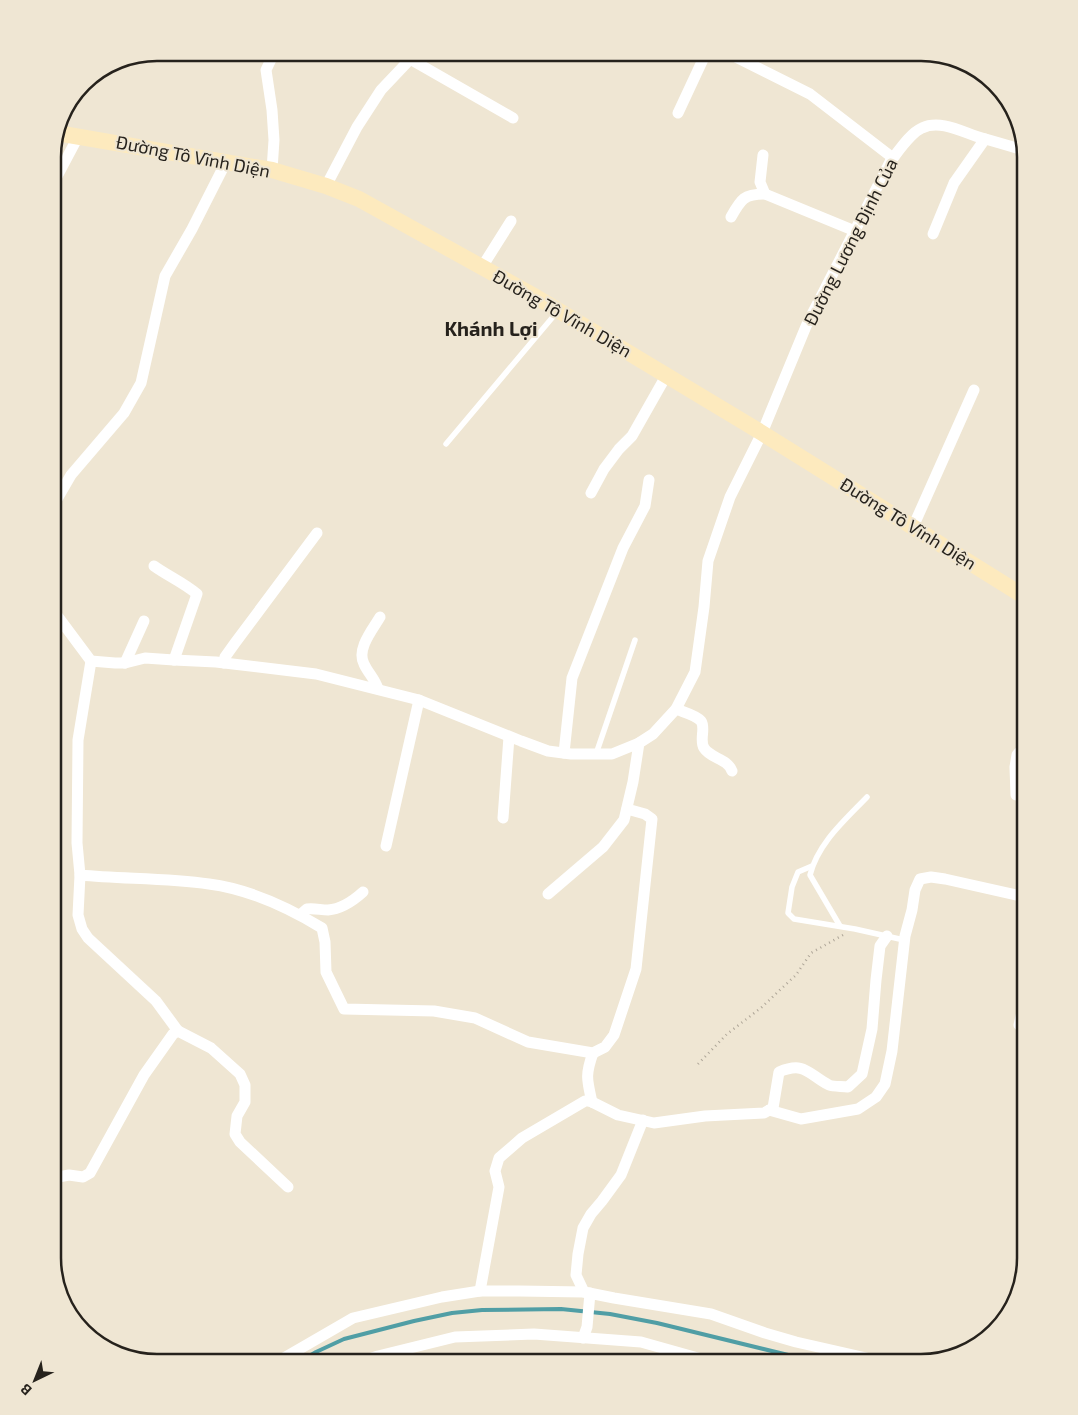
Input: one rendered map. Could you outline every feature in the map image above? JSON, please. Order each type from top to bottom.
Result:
[{"type":"main road","name":"Đường Tô Vĩnh Diện","points":[[65,134],[272,170],[326,186],[359,199],[558,311],[762,433],[1017,591]]},
{"type":"street","points":[[270,61],[266,70],[274,140],[272,170]]},
{"type":"street","points":[[326,186],[357,127],[381,90],[408,61]]},
{"type":"street","points":[[421,61],[513,118]]},
{"type":"street","points":[[678,113],[702,61]]},
{"type":"street","points":[[744,61],[810,94],[893,158]]},
{"type":"street","name":"Đường Lương Định Của","points":[[91,661],[125,663],[145,658],[224,663],[316,674],[419,700],[548,751],[612,754],[639,742],[652,734],[676,709],[695,672],[708,561],[730,497],[762,433],[807,324],[893,158],[905,142],[923,127],[951,127],[1017,148]]},
{"type":"street","points":[[61,169],[79,135]]},
{"type":"street","points":[[932,234],[954,183],[985,139]]},
{"type":"street","points":[[763,155],[760,182],[765,194]]},
{"type":"street","points":[[61,492],[71,475],[124,413],[141,383],[165,276],[192,230],[226,162]]},
{"type":"street","points":[[732,217],[738,204],[750,194],[765,194],[855,231]]},
{"type":"street","points":[[482,267],[511,221]]},
{"type":"street","points":[[591,493],[618,449],[632,436],[666,376]]},
{"type":"street","points":[[913,527],[974,390]]},
{"type":"street","points":[[564,753],[572,678],[623,548],[645,506],[649,480]]},
{"type":"street","points":[[224,663],[225,657],[235,643],[317,533]]},
{"type":"street","points":[[154,566],[168,577],[187,586],[197,594],[174,660]]},
{"type":"street","points":[[378,689],[363,663],[362,656],[364,647],[380,617]]},
{"type":"street","points":[[61,621],[91,661],[78,740],[77,843],[80,875],[78,915],[82,929],[88,938],[156,1001],[178,1031],[211,1048],[240,1074],[244,1085],[245,1102],[237,1116],[235,1134],[240,1142],[288,1187]]},
{"type":"street","points":[[125,663],[144,621]]},
{"type":"street","points":[[386,846],[419,700]]},
{"type":"street","points":[[676,709],[700,720],[703,725],[702,743],[704,748],[728,764],[732,771]]},
{"type":"street","points":[[503,818],[510,737]]},
{"type":"street","points":[[548,894],[603,847],[624,820],[633,782],[639,742]]},
{"type":"street","points":[[1016,795],[1015,767],[1017,754]]},
{"type":"street","points":[[80,875],[117,879],[167,879],[211,884],[269,900],[300,915],[322,928],[325,942],[326,972],[344,1009],[434,1011],[475,1018],[528,1042],[593,1053],[605,1047],[614,1035],[636,969],[652,819],[645,814],[627,809]]},
{"type":"street","points":[[769,1110],[801,1119],[858,1109],[876,1097],[885,1084],[892,1051],[904,940],[915,890],[920,879],[931,877],[1017,895]]},
{"type":"street","points":[[300,915],[307,909],[329,910],[344,906],[363,892]]},
{"type":"street","points":[[480,1291],[499,1187],[495,1171],[499,1158],[522,1138],[584,1102],[592,1102],[618,1115],[654,1123],[705,1116],[764,1112],[774,1108],[779,1072],[790,1068],[805,1069],[830,1086],[848,1087],[862,1074],[872,1029],[880,946],[887,936]]},
{"type":"street","points":[[61,1176],[69,1175],[83,1177],[90,1173],[144,1074],[173,1034],[178,1031]]},
{"type":"street","points":[[592,1102],[587,1077],[588,1065],[593,1053]]},
{"type":"street","points":[[585,1332],[588,1295],[576,1275],[583,1228],[591,1214],[622,1174],[643,1120]]},
{"type":"street","points":[[291,1354],[353,1318],[442,1297],[480,1291],[588,1295],[711,1314],[789,1340],[849,1354]]},
{"type":"street","points":[[386,1354],[455,1337],[585,1332],[641,1342],[684,1354]]},
{"type":"lane","points":[[446,444],[558,311]]},
{"type":"lane","points":[[596,754],[635,640]]},
{"type":"lane","points":[[840,926],[810,874],[813,861],[830,837],[867,797]]},
{"type":"lane","points":[[812,866],[798,872],[792,887],[788,914],[794,919],[840,926],[904,940]]},
{"type":"path","points":[[698,1064],[727,1034],[762,1007],[789,981],[812,953],[855,929]]},
{"type":"waterway","points":[[313,1354],[344,1339],[452,1313],[482,1310],[561,1309],[610,1314],[657,1323],[784,1354]]},
{"type":"district","name":"Khánh Lợi","points":[[491,329]]}]
